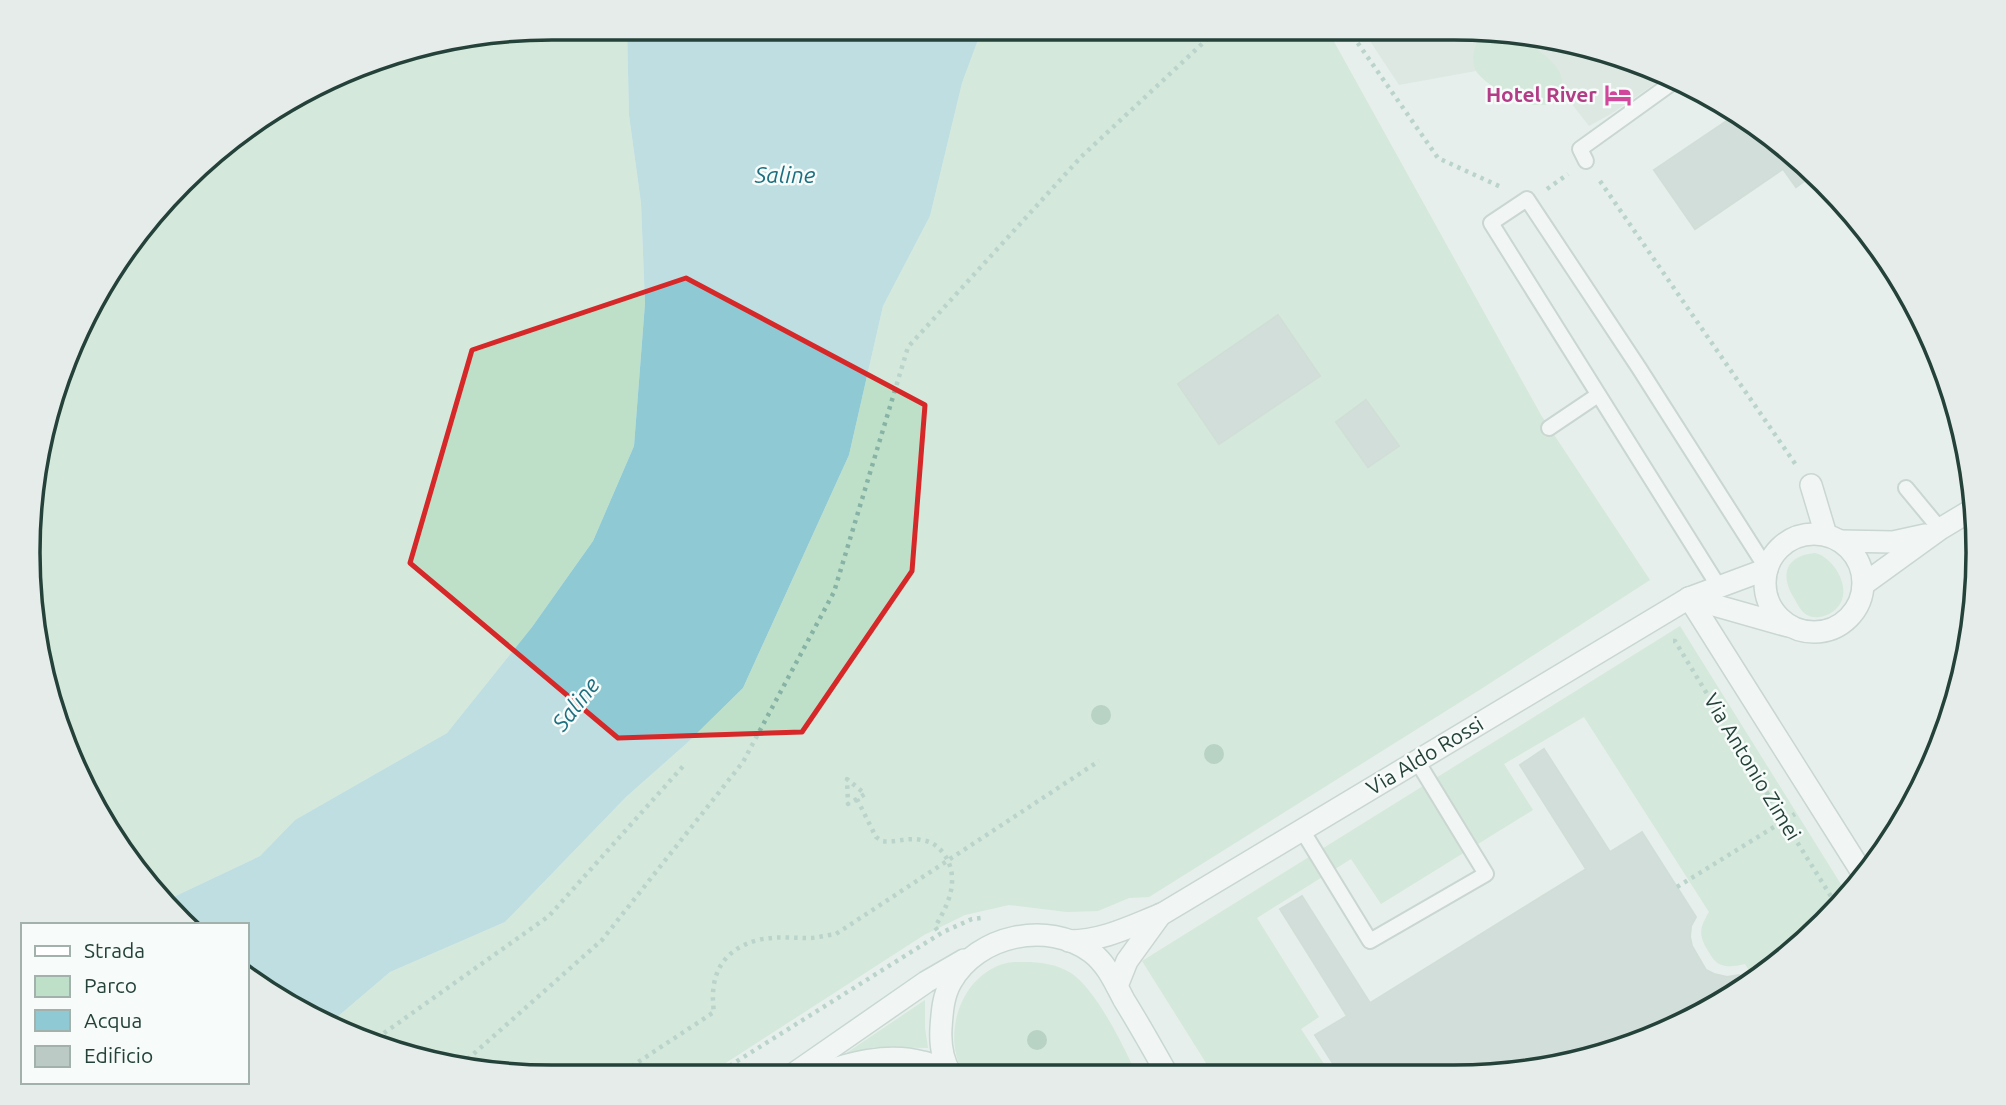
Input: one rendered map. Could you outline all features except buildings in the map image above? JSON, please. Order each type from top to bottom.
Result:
[{"type":"street","points":[[1689,598],[1809,633],[1840,625],[1852,615],[1861,601],[1863,572],[1850,549],[1833,538],[1811,485]]},
{"type":"street","points":[[1864,584],[1964,514]]},
{"type":"street","points":[[1793,628],[1781,621],[1766,597],[1767,569],[1773,555],[1783,544],[1796,537],[1811,534],[1893,542],[1940,529]]},
{"type":"street","name":"Via Aldo Rossi","points":[[1069,941],[1103,938],[1162,914],[1689,598],[1767,569]]},
{"type":"street","name":"Via Antonio Zimei","points":[[1689,598],[1858,866]]},
{"type":"street","name":"Via Aldo Rossi","points":[[1117,986],[1127,961],[1162,914]]},
{"type":"street","points":[[806,1065],[868,1020],[972,956],[1020,935],[1048,935],[1082,946],[1096,956],[1117,986],[1162,1065]]},
{"type":"street","points":[[945,1065],[941,1041],[945,996],[955,975],[972,956]]},
{"type":"street","points":[[850,1065],[885,1058],[930,1065]]},
{"type":"lane","points":[[1586,161],[1580,149],[1667,87]]},
{"type":"lane","points":[[1719,587],[1491,223],[1527,199],[1767,569]]},
{"type":"lane","points":[[1549,428],[1598,395]]},
{"type":"lane","points":[[1906,488],[1940,529]]},
{"type":"lane","points":[[1302,830],[1370,941],[1486,873],[1417,761]]},
{"type":"path","points":[[469,1057],[602,940],[743,762],[834,593],[908,347],[1081,157],[1206,40]]},
{"type":"path","points":[[1356,40],[1438,158],[1527,199]]},
{"type":"path","points":[[1555,185],[1586,161],[1811,485]]},
{"type":"path","name":"Via Antonio Zimei","points":[[1667,641],[1675,641],[1832,897]]},
{"type":"path","points":[[634,1065],[714,1012],[712,993],[715,975],[737,949],[759,940],[836,934],[1099,761]]},
{"type":"path","points":[[381,1035],[549,916],[685,764]]},
{"type":"path","points":[[846,779],[865,794],[857,799],[848,804],[846,779]]},
{"type":"path","points":[[857,799],[876,837],[882,841],[911,839],[929,842],[936,845],[948,860],[952,890],[935,928],[944,941]]},
{"type":"path","points":[[1677,887],[1817,801]]},
{"type":"highlighted area","points":[[686,278],[925,405],[912,571],[802,732],[618,738],[410,563],[472,350]]},
{"type":"shaded area","points":[[1369,40],[1487,41],[1520,45],[1586,58],[1657,82],[1589,126],[1571,103],[1476,71],[1399,85]]},
{"type":"green space","points":[[627,40],[629,115],[641,203],[645,303],[634,446],[593,541],[532,627],[447,733],[295,820],[260,856],[173,897],[146,864],[109,809],[79,749],[67,717],[50,652],[45,619],[41,586],[41,519],[50,453],[67,388],[79,356],[109,296],[167,215],[215,167],[296,109],[356,79],[388,67],[453,50],[519,41]]},
{"type":"green space","points":[[978,40],[1333,40],[1541,415],[1650,580],[1149,897],[1129,898],[1098,911],[1067,912],[1009,905],[965,915],[924,935],[722,1065],[552,1065],[486,1060],[453,1055],[388,1038],[337,1017],[390,972],[505,922],[626,797],[743,688],[849,455],[883,306],[930,216],[962,83]]},
{"type":"green space","points":[[1478,41],[1487,41],[1536,49],[1555,65],[1560,74],[1562,83],[1552,104],[1527,104],[1483,79],[1475,69],[1473,60]]},
{"type":"green space","points":[[1815,553],[1834,566],[1842,581],[1843,597],[1837,608],[1830,613],[1811,617],[1799,607],[1787,582],[1787,574],[1791,562]]},
{"type":"green space","points":[[1680,626],[1842,886],[1791,938],[1749,970],[1745,964],[1728,966],[1716,962],[1706,948],[1701,933],[1709,912],[1584,717],[1504,764],[1533,810],[1381,904],[1351,859],[1257,918],[1319,1017],[1301,1029],[1325,1065],[1207,1065],[1142,961]]},
{"type":"green space","points":[[1007,963],[1042,963],[1071,973],[1090,992],[1108,1019],[1132,1065],[960,1065],[954,1042],[959,1008],[977,980],[991,969]]},
{"type":"green space","points":[[925,1000],[928,1048],[874,1047],[842,1056]]},
{"type":"water","name":"Saline","points":[[627,40],[978,40],[962,83],[930,216],[883,306],[849,455],[743,688],[626,797],[505,922],[390,972],[337,1017],[296,996],[248,964],[248,923],[199,923],[173,897],[260,856],[295,820],[447,733],[532,627],[593,541],[634,446],[645,303],[641,203],[629,115]]},
{"type":"place","name":"Hotel River","points":[[1618,95]]}]
